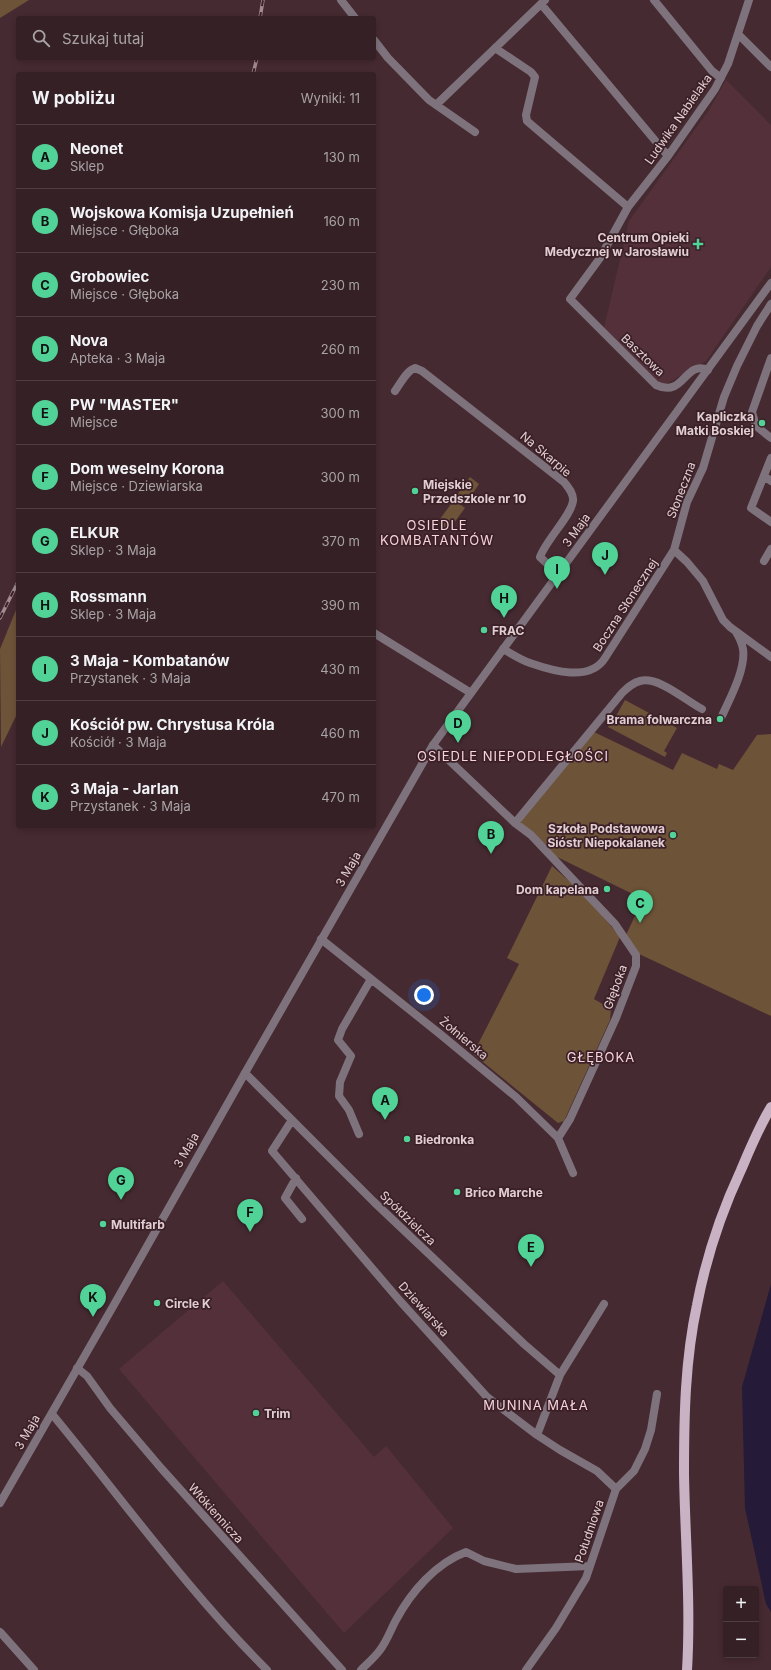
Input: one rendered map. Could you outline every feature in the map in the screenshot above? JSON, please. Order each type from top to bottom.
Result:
[{"type":"main road","points":[[687,1670],[688,1605],[684,1474],[685,1407],[689,1357],[695,1313],[710,1249],[727,1200],[771,1107]]},
{"type":"street","points":[[340,0],[353,16]]},
{"type":"street","points":[[654,0],[712,71],[721,78]]},
{"type":"street","name":"Ludwika Nabielaka","points":[[570,300],[600,258],[628,207],[668,156],[704,106],[721,78],[739,35],[744,15],[750,0]]},
{"type":"street","points":[[436,105],[543,2],[668,156]]},
{"type":"street","points":[[739,35],[771,67]]},
{"type":"street","points":[[376,42],[428,100],[475,132]]},
{"type":"street","points":[[495,48],[531,72],[535,77],[526,115],[527,121],[628,207]]},
{"type":"street","name":"3 Maja","points":[[0,1503],[52,1414],[244,1073],[433,745],[771,283]]},
{"type":"street","name":"Basztowa","points":[[570,300],[656,385],[664,388],[674,387],[683,381],[693,369],[702,367],[708,370]]},
{"type":"street","name":"Słoneczna","points":[[674,550],[687,502],[703,468],[724,397],[737,366],[757,326],[771,304]]},
{"type":"street","points":[[771,358],[752,412],[756,426],[771,438]]},
{"type":"street","name":"Na Skarpie","points":[[395,391],[406,374],[415,368],[422,371],[564,482],[571,492],[573,501],[568,512],[540,557],[558,574]]},
{"type":"street","points":[[771,458],[751,508],[771,522]]},
{"type":"street","points":[[764,476],[771,481]]},
{"type":"street","points":[[764,560],[771,548]]},
{"type":"street","points":[[674,550],[697,573],[724,620],[735,631],[771,657]]},
{"type":"street","name":"Boczna Słonecznej","points":[[503,649],[529,663],[568,672],[588,670],[598,666],[605,658],[674,550]]},
{"type":"street","points":[[722,716],[734,691],[743,659],[743,647],[735,631]]},
{"type":"street","points":[[376,633],[471,693]]},
{"type":"street","points":[[515,823],[622,693],[632,684],[642,680],[666,686],[702,709]]},
{"type":"street","name":"Głęboka","points":[[433,745],[515,823],[531,836],[615,924],[636,955],[636,966],[616,1018],[570,1119],[558,1138]]},
{"type":"street","name":"Żołnierska","points":[[321,939],[516,1097],[558,1138],[573,1173]]},
{"type":"street","points":[[359,1134],[349,1110],[339,1096],[340,1082],[351,1056],[338,1040],[342,1029],[372,979]]},
{"type":"street","name":"Spółdzielcza","points":[[244,1073],[374,1202],[524,1344],[560,1375]]},
{"type":"street","name":"Dziewiarska","points":[[292,1120],[272,1151],[400,1301],[487,1397],[537,1435],[597,1471],[616,1489]]},
{"type":"street","points":[[296,1178],[285,1198],[302,1219]]},
{"type":"street","points":[[537,1435],[560,1375],[604,1304]]},
{"type":"street","name":"Włókiennicza","points":[[77,1368],[88,1376],[110,1408],[161,1468],[342,1670]]},
{"type":"street","name":"Południowa","points":[[526,1670],[556,1628],[586,1578],[616,1489],[634,1471],[645,1448],[651,1430],[657,1394]]},
{"type":"street","points":[[52,1414],[192,1589],[230,1633],[267,1670]]},
{"type":"street","points":[[361,1670],[381,1650],[397,1618],[416,1590],[440,1567],[455,1556],[466,1552],[484,1561],[516,1569],[590,1566]]},
{"type":"street","points":[[0,1632],[34,1670]]},
{"type":"shaded area","points":[[0,0],[29,0],[0,18]]},
{"type":"shaded area","name":"Centrum Opieki Medycznej w Jarosławiu","points":[[726,80],[771,125],[771,267],[706,361],[666,384],[653,380],[604,328],[629,221],[709,110]]},
{"type":"shaded area","points":[[470,477],[479,484],[467,502],[457,495]]},
{"type":"shaded area","points":[[454,500],[465,508],[448,531],[437,523]]},
{"type":"shaded area","points":[[16,610],[16,716],[1,747],[0,649]]},
{"type":"shaded area","points":[[625,700],[677,728],[664,751],[667,753],[665,757],[608,727],[610,722],[612,723]]},
{"type":"shaded area","points":[[594,732],[673,770],[682,753],[717,769],[719,764],[733,770],[757,735],[771,734],[771,1016],[639,954],[625,937],[643,899],[555,856],[520,822]]},
{"type":"shaded area","points":[[552,866],[586,896],[620,937],[594,999],[611,1009],[610,1020],[564,1121],[558,1123],[473,1054],[519,964],[507,958]]},
{"type":"shaded area","points":[[223,1281],[374,1457],[386,1446],[453,1528],[344,1633],[119,1369]]},
{"type":"shaded area","points":[[771,1284],[771,1612],[766,1604],[745,1508],[742,1387]]},
{"type":"railway","points":[[260,16],[263,0]]},
{"type":"railway","points":[[254,72],[256,60]]},
{"type":"railway","points":[[0,618],[16,586]]},
{"type":"place","name":"Centrum Opieki Medycznej w Jarosławiu","points":[[698,244]]},
{"type":"place","name":"Kapliczka Matki Boskiej","points":[[762,423]]},
{"type":"place","name":"Miejskie Przedszkole nr 10","points":[[415,491]]},
{"type":"place","name":"Kościół pw. Chrystusa Króla","points":[[605,575]]},
{"type":"place","name":"3 Maja - Kombatanów","points":[[557,589]]},
{"type":"place","name":"Rossmann","points":[[504,618]]},
{"type":"place","name":"FRAC","points":[[484,630]]},
{"type":"place","name":"Brama folwarczna","points":[[720,719]]},
{"type":"place","name":"Nova","points":[[458,743]]},
{"type":"place","name":"Szkoła Podstawowa Sióstr Niepokalanek","points":[[673,835]]},
{"type":"place","name":"Wojskowa Komisja Uzupełnień","points":[[491,854]]},
{"type":"place","name":"Dom kapelana","points":[[607,889]]},
{"type":"place","name":"Grobowiec","points":[[640,923]]},
{"type":"place","name":"Neonet","points":[[385,1120]]},
{"type":"place","name":"Biedronka","points":[[407,1139]]},
{"type":"place","name":"Brico Marche","points":[[457,1192]]},
{"type":"place","name":"ELKUR","points":[[121,1200]]},
{"type":"place","name":"Multifarb","points":[[103,1224]]},
{"type":"place","name":"Dom weselny Korona","points":[[250,1232]]},
{"type":"place","name":"PW \"MASTER\"","points":[[531,1267]]},
{"type":"place","name":"Circle K","points":[[157,1303]]},
{"type":"place","name":"3 Maja - Jarlan","points":[[93,1317]]},
{"type":"place","name":"Trim","points":[[256,1413]]},
{"type":"district","name":"OSIEDLE KOMBATANTÓW","points":[[437,532]]},
{"type":"district","name":"OSIEDLE NIEPODLEGŁOŚCI","points":[[513,756]]},
{"type":"district","name":"GŁĘBOKA","points":[[601,1057]]},
{"type":"district","name":"MUNINA MAŁA","points":[[536,1405]]}]
